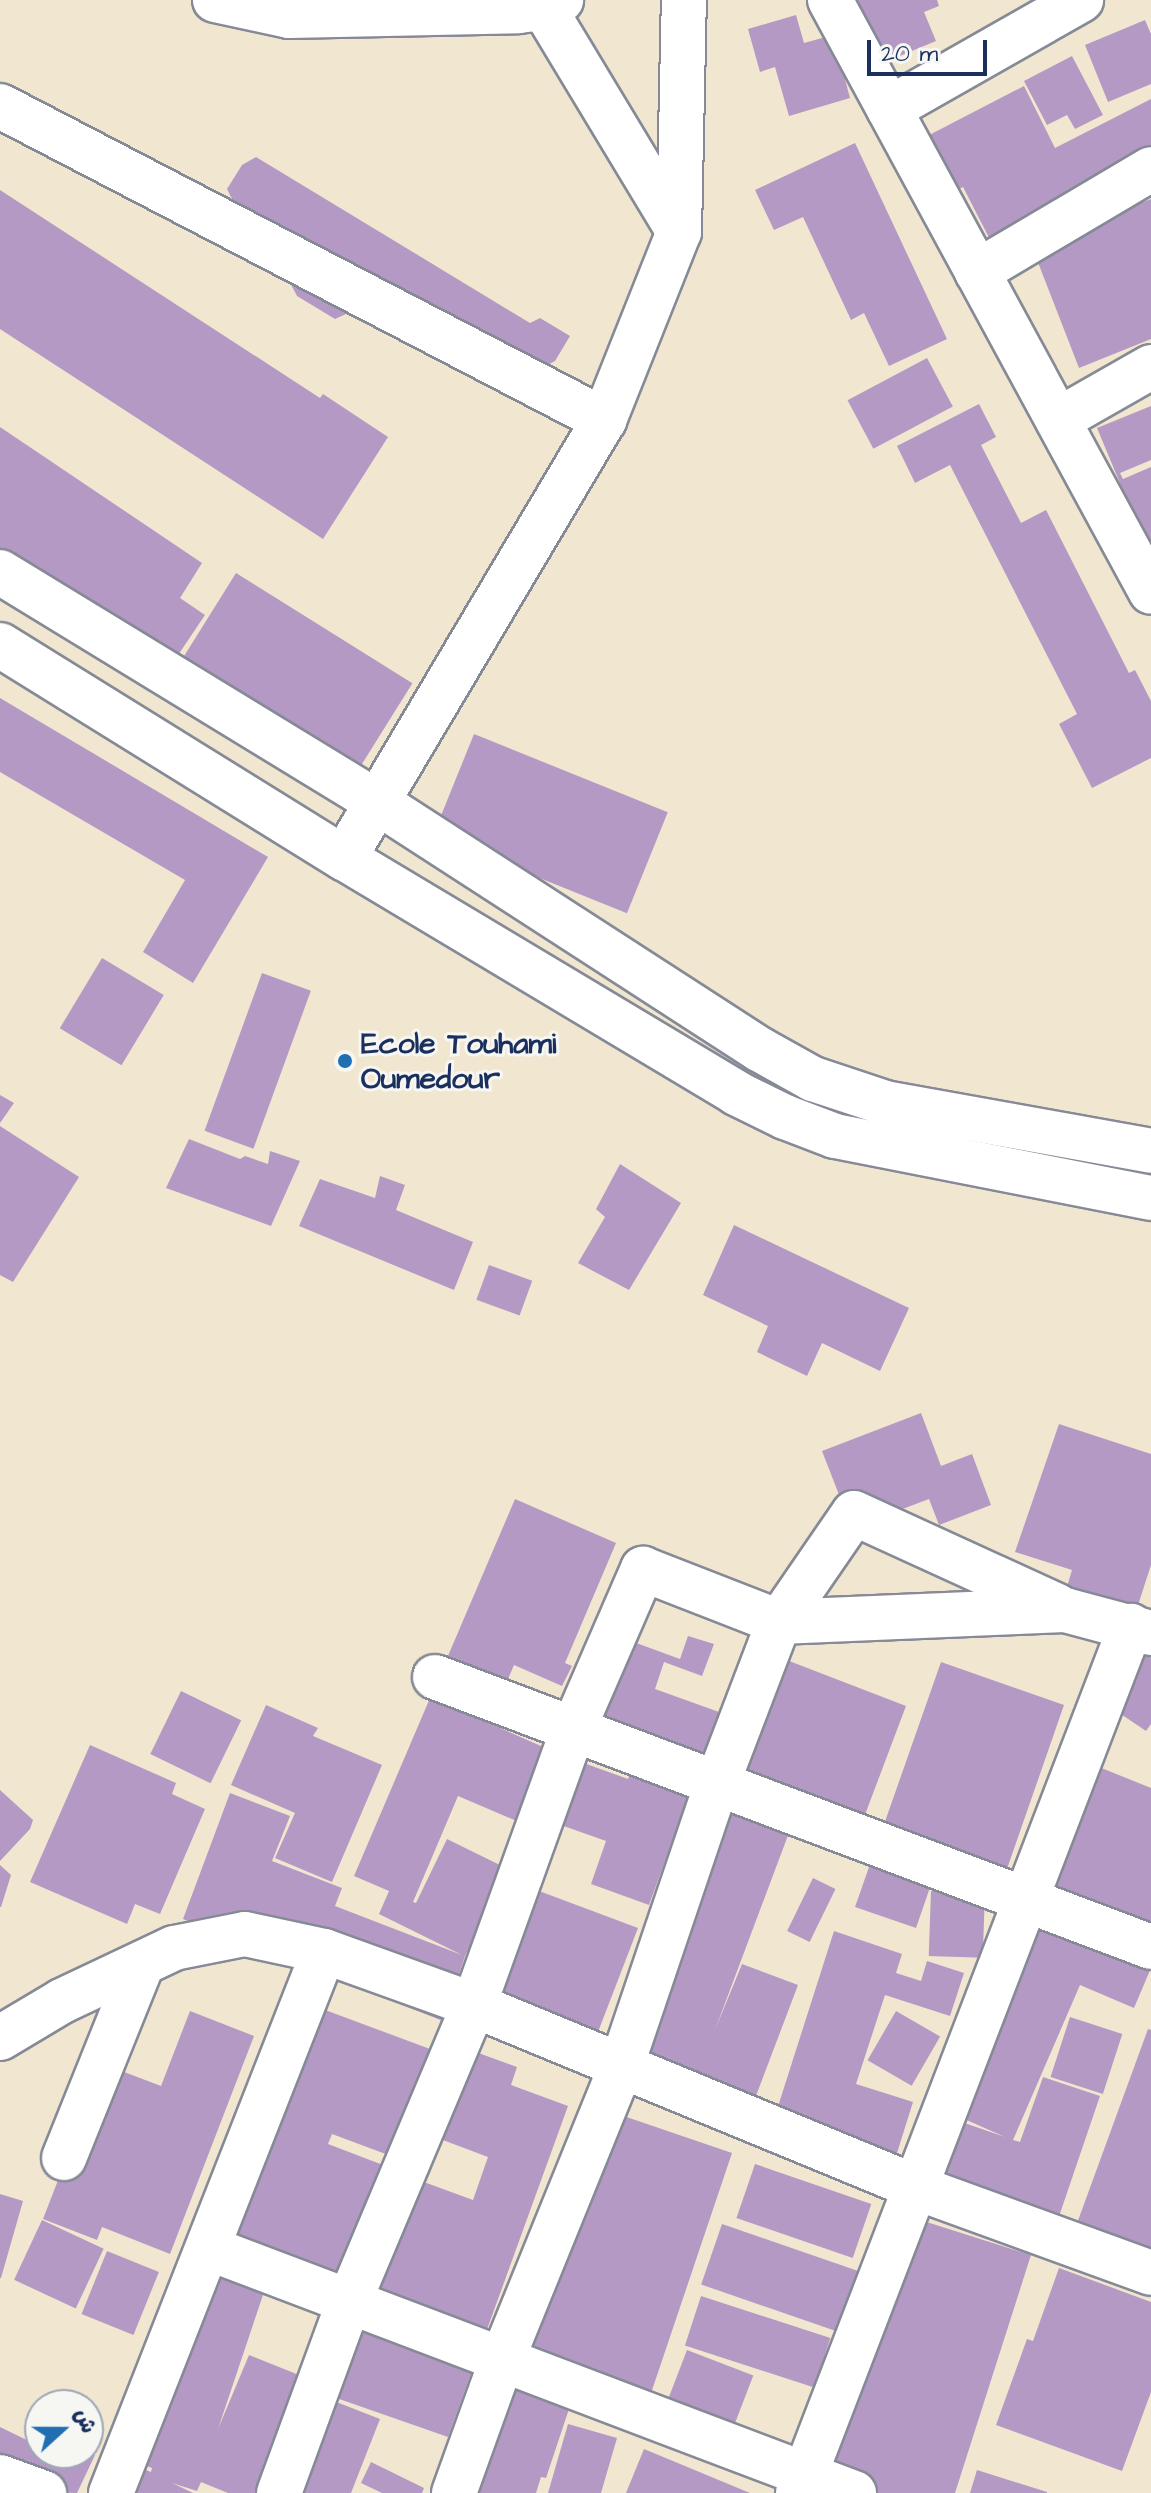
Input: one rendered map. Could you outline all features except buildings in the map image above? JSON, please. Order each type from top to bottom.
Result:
[{"type":"street","points":[[215,0],[289,16],[525,4],[679,232]]},
{"type":"street","points":[[344,858],[604,420],[679,232],[684,0]]},
{"type":"street","points":[[830,0],[1058,420],[1147,577]]},
{"type":"street","points":[[889,109],[1081,0]]},
{"type":"street","points":[[0,106],[604,420]]},
{"type":"street","points":[[977,272],[1151,169]]},
{"type":"street","points":[[1058,420],[1151,367]]},
{"type":"street","points":[[0,572],[377,802],[759,1049],[813,1079],[885,1103],[1151,1151]]},
{"type":"street","points":[[0,645],[344,858],[736,1093],[785,1117],[835,1136],[1151,1198]]},
{"type":"street","points":[[454,2493],[502,2360],[622,2064],[717,1784],[779,1622],[854,1513],[1065,1610],[1141,1629],[1026,1900],[802,2484]]},
{"type":"street","points":[[279,2493],[349,2302],[474,2005],[573,1730],[643,1569],[779,1622],[1065,1610]]},
{"type":"street","points":[[435,1677],[1151,1947]]},
{"type":"street","points":[[11,2020],[174,1948],[245,1934],[324,1951],[474,2005],[622,2064],[915,2187],[1151,2273]]},
{"type":"street","points":[[111,2493],[324,1951]]},
{"type":"street","points":[[64,2158],[142,1964]]},
{"type":"street","points":[[208,2248],[502,2360],[802,2484],[854,2493]]},
{"type":"street","points":[[0,2477],[44,2493]]},
{"type":"place","name":"Ecole Touhami Oumedour","points":[[345,1061]]}]
